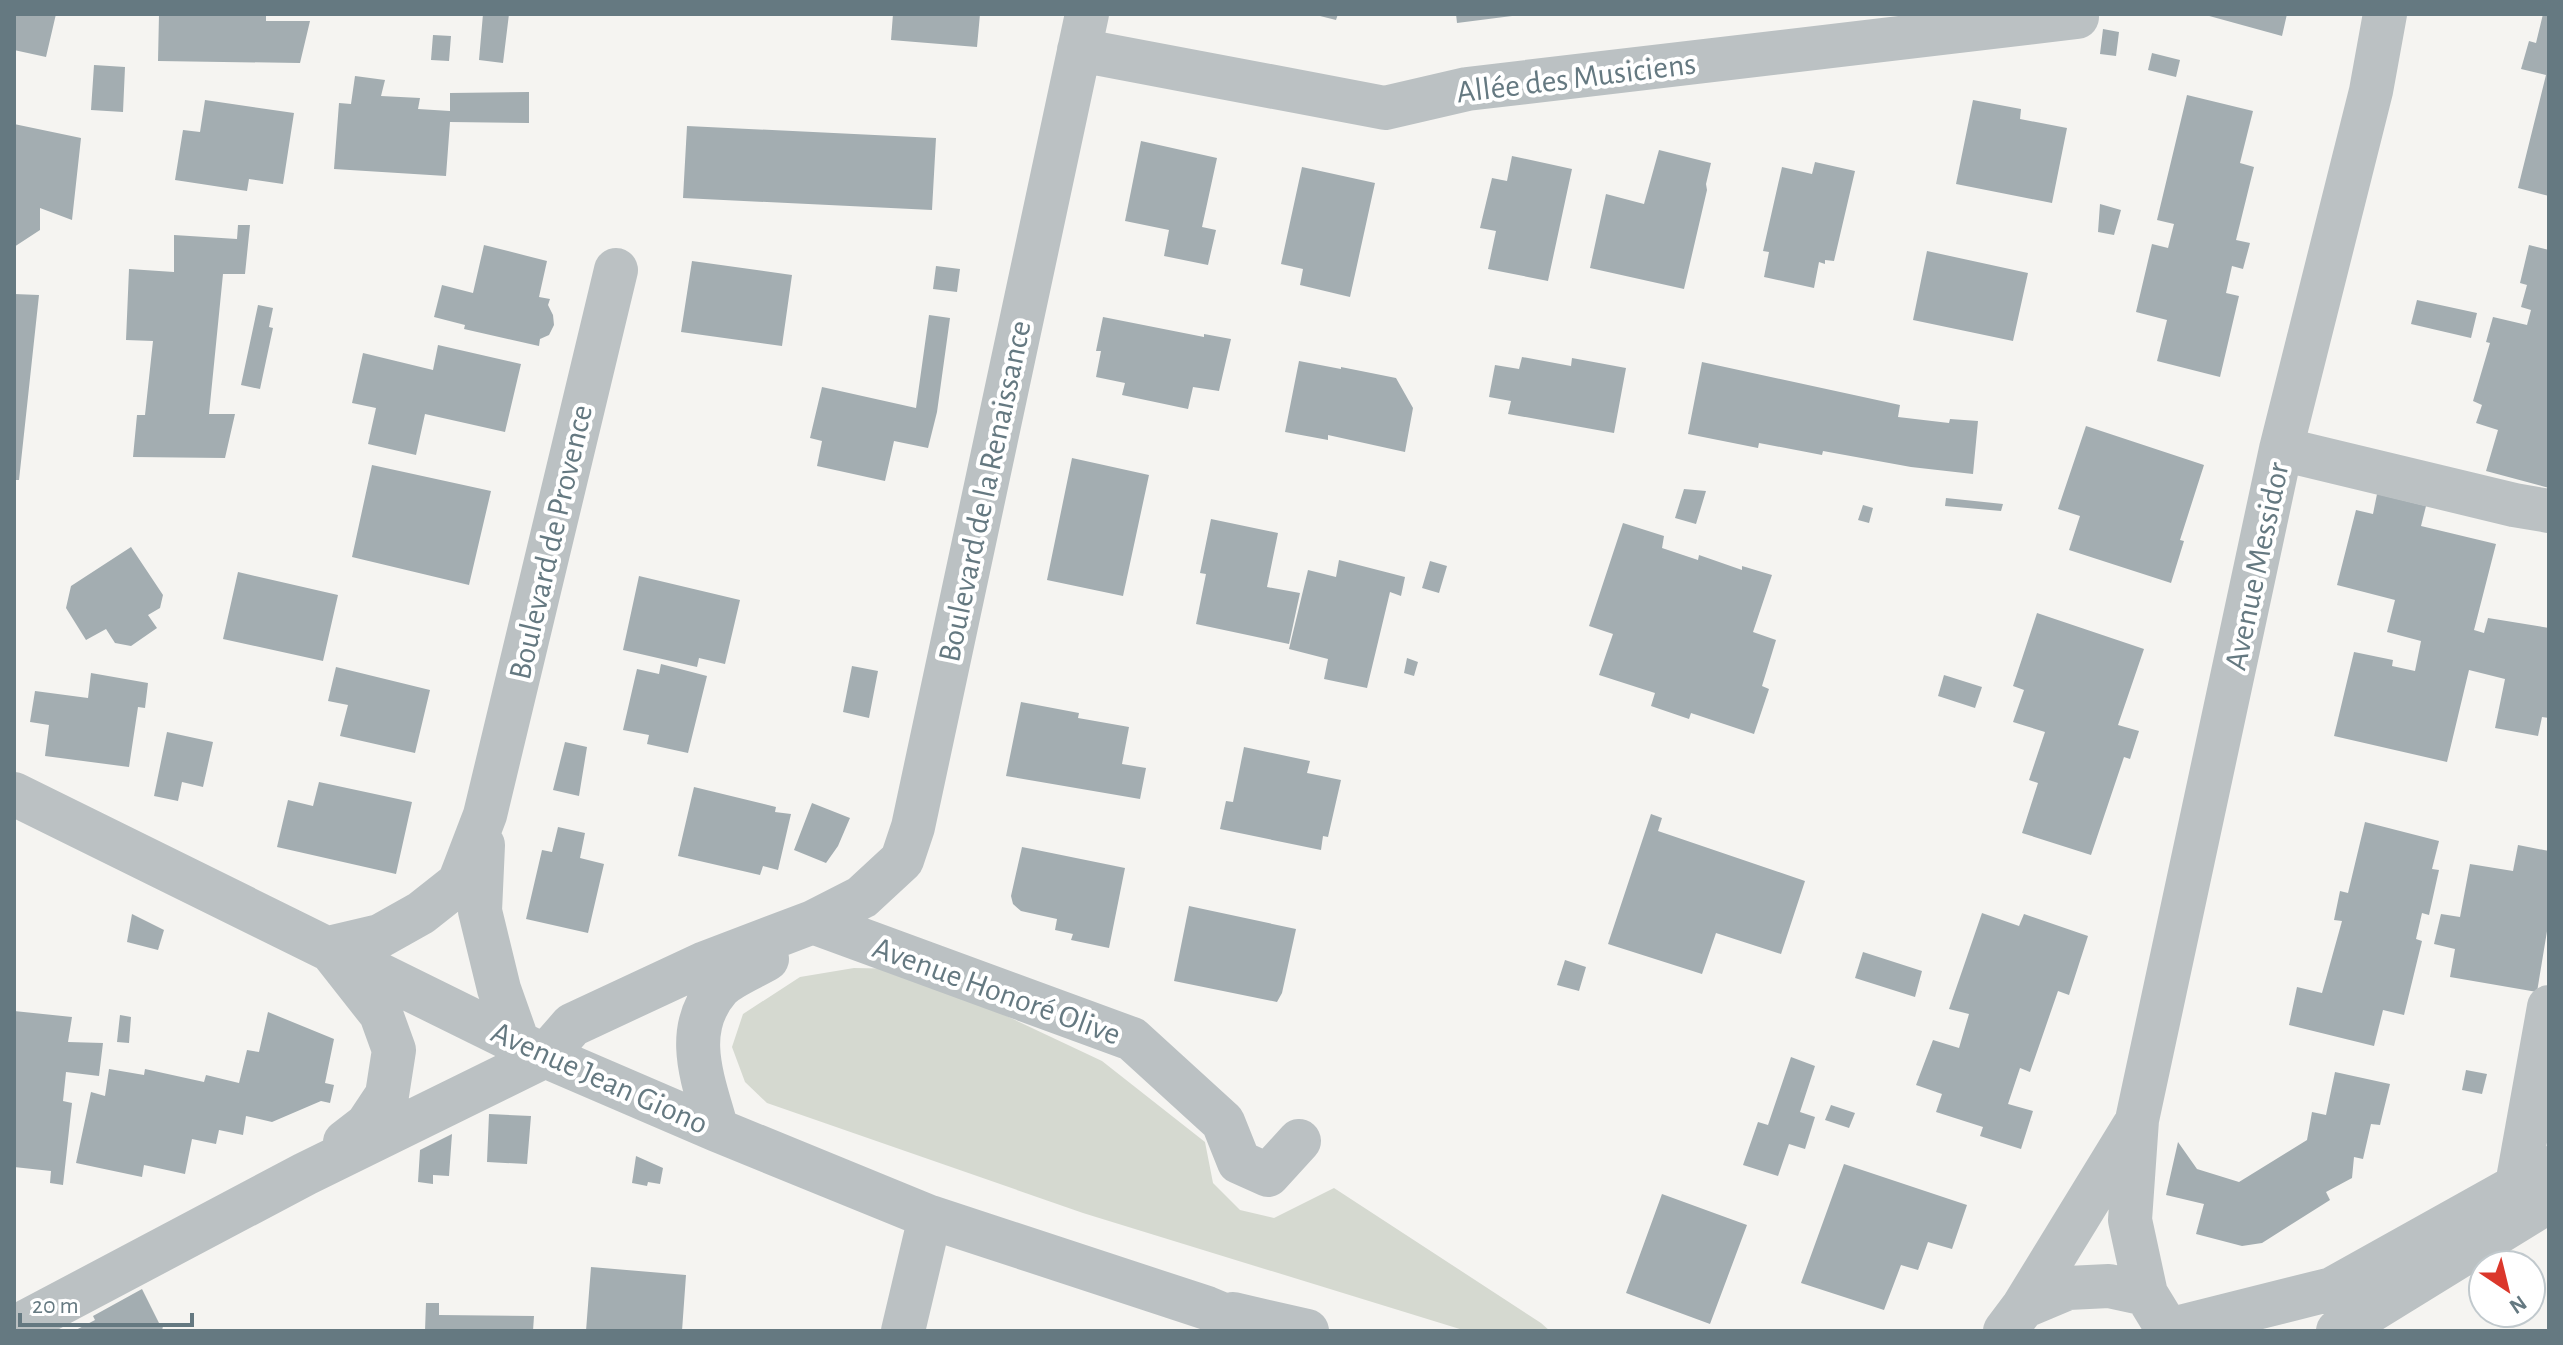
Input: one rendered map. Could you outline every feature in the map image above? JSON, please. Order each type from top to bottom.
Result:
[{"type":"street","name":"Avenue Messidor","points":[[2161,1318],[2130,1220],[2137,1120],[2281,449],[2371,91],[2385,14]]},
{"type":"street","name":"Allée des Musiciens","points":[[1083,32],[1385,108],[1467,89],[2077,17]]},
{"type":"street","name":"Boulevard de la Renaissance","points":[[813,922],[862,897],[902,860],[913,827],[1083,32]]},
{"type":"street","name":"Boulevard de Provence","points":[[329,948],[380,936],[421,913],[459,883],[485,815],[616,270]]},
{"type":"street","points":[[2281,449],[2549,511]]},
{"type":"street","name":"Avenue Jean Giono","points":[[14,794],[531,1048],[717,1130],[930,1217],[1207,1308],[1262,1331]]},
{"type":"street","name":"Boulevard de Provence","points":[[485,815],[480,911],[499,989],[531,1048]]},
{"type":"street","points":[[19,1327],[305,1174],[572,1025],[705,963],[813,922]]},
{"type":"street","points":[[717,1130],[696,1052],[700,1019],[720,987],[767,959],[813,922]]},
{"type":"street","name":"Avenue Honoré Olive","points":[[813,922],[1132,1039],[1223,1122],[1239,1162],[1268,1175],[1299,1141]]},
{"type":"street","points":[[305,1174],[367,1125],[387,1095],[394,1050],[381,1014],[329,948]]},
{"type":"street","points":[[2538,1185],[2549,1007]]},
{"type":"street","name":"Avenue Messidor","points":[[2014,1319],[2137,1120]]},
{"type":"street","points":[[2014,1319],[2068,1288],[2109,1286],[2161,1318],[2332,1289],[2538,1185]]},
{"type":"street","points":[[2338,1331],[2538,1185]]},
{"type":"street","points":[[903,1331],[930,1217]]},
{"type":"street","name":"Avenue Jean Giono","points":[[1207,1308],[1307,1331]]},
{"type":"shaded area","points":[[854,968],[907,969],[1102,1061],[1205,1142],[1213,1183],[1240,1210],[1274,1218],[1334,1188],[1550,1331],[1463,1330],[1083,1213],[767,1103],[745,1082],[732,1047],[743,1014],[800,977]]},
{"type":"building","points":[[14,14],[56,14],[46,57],[14,50]]},
{"type":"building","points":[[159,14],[266,14],[266,21],[310,21],[300,63],[158,61]]},
{"type":"building","points":[[483,14],[509,14],[503,63],[479,60]]},
{"type":"building","points":[[893,14],[980,14],[977,47],[891,40]]},
{"type":"building","points":[[1312,14],[1338,14],[1336,20]]},
{"type":"building","points":[[1456,14],[1512,14],[1512,16],[1457,23]]},
{"type":"building","points":[[2202,14],[2287,14],[2282,36]]},
{"type":"building","points":[[2543,14],[2549,14],[2549,196],[2518,188],[2546,75],[2521,69],[2529,41],[2536,43]]},
{"type":"building","points":[[2103,29],[2119,32],[2116,56],[2100,54]]},
{"type":"building","points":[[433,35],[451,36],[449,61],[431,60]]},
{"type":"building","points":[[2152,53],[2180,60],[2176,77],[2148,70]]},
{"type":"building","points":[[94,65],[125,67],[123,112],[91,110]]},
{"type":"building","points":[[355,76],[385,80],[381,96],[420,98],[418,109],[450,111],[450,93],[529,92],[529,123],[450,122],[446,176],[334,169],[339,103],[351,104]]},
{"type":"building","points":[[2187,95],[2253,111],[2240,163],[2254,167],[2236,240],[2250,243],[2243,269],[2232,266],[2226,293],[2239,296],[2220,377],[2157,361],[2167,320],[2136,312],[2152,244],[2168,248],[2174,224],[2157,220]]},
{"type":"building","points":[[205,100],[294,113],[283,184],[249,179],[247,191],[175,180],[183,130],[200,132]]},
{"type":"building","points":[[1973,100],[2021,109],[2020,119],[2067,128],[2052,203],[1956,184]]},
{"type":"building","points":[[14,124],[81,138],[72,220],[40,208],[40,230],[14,247],[16,204]]},
{"type":"building","points":[[687,126],[936,138],[932,210],[683,198]]},
{"type":"building","points":[[1141,141],[1217,158],[1202,227],[1216,230],[1208,265],[1164,256],[1169,230],[1125,221]]},
{"type":"building","points":[[1659,150],[1711,163],[1684,289],[1590,268],[1606,194],[1644,204]]},
{"type":"building","points":[[1512,156],[1572,169],[1548,281],[1488,269],[1496,231],[1480,228],[1492,178],[1507,181]]},
{"type":"building","points":[[1815,162],[1855,171],[1834,261],[1819,262],[1814,288],[1764,277],[1769,252],[1763,251],[1782,167],[1812,174]]},
{"type":"building","points":[[1302,167],[1375,183],[1350,297],[1300,285],[1303,269],[1281,264]]},
{"type":"building","points":[[2100,204],[2121,210],[2114,235],[2098,232]]},
{"type":"building","points":[[238,225],[250,225],[245,274],[223,274],[209,414],[235,414],[225,458],[133,457],[137,415],[145,415],[153,341],[126,340],[129,269],[174,272],[174,235],[237,239]]},
{"type":"building","points":[[484,245],[547,261],[539,297],[550,299],[548,305],[554,325],[549,335],[540,339],[539,346],[464,329],[465,325],[434,317],[442,285],[473,293]]},
{"type":"building","points":[[2529,245],[2549,250],[2549,488],[2486,471],[2498,430],[2476,423],[2482,405],[2473,401],[2490,343],[2486,342],[2493,317],[2527,325],[2531,310],[2521,307],[2527,285],[2520,283]]},
{"type":"building","points":[[1927,251],[2028,273],[2013,341],[1913,320]]},
{"type":"building","points":[[692,261],[792,275],[782,346],[681,332]]},
{"type":"building","points":[[936,266],[960,269],[957,292],[933,289]]},
{"type":"building","points":[[14,294],[39,295],[19,480],[14,480]]},
{"type":"building","points":[[2417,300],[2477,313],[2471,338],[2411,324]]},
{"type":"building","points":[[258,305],[273,308],[269,327],[273,328],[260,389],[241,385]]},
{"type":"building","points":[[929,315],[950,318],[937,412],[928,448],[894,441],[885,481],[817,466],[822,441],[810,438],[822,387],[916,408]]},
{"type":"building","points":[[1103,317],[1204,337],[1204,334],[1231,339],[1219,391],[1193,387],[1188,409],[1122,395],[1125,383],[1096,377],[1101,351],[1096,351]]},
{"type":"building","points":[[438,345],[521,364],[505,432],[425,414],[416,455],[368,444],[376,408],[352,403],[363,353],[433,370]]},
{"type":"building","points":[[1522,357],[1571,366],[1572,358],[1626,368],[1614,433],[1508,414],[1511,401],[1489,397],[1495,365],[1519,369]]},
{"type":"building","points":[[1299,361],[1396,378],[1413,408],[1405,452],[1328,435],[1328,440],[1285,432]]},
{"type":"building","points":[[1702,362],[1900,405],[1898,417],[1949,423],[1950,419],[1978,421],[1973,474],[1911,467],[1823,451],[1822,455],[1759,443],[1758,448],[1688,434]]},
{"type":"building","points":[[2086,426],[2204,465],[2180,540],[2184,541],[2171,583],[2069,550],[2080,516],[2058,509]]},
{"type":"building","points":[[1072,458],[1149,475],[1123,596],[1047,580]]},
{"type":"building","points":[[372,465],[491,491],[469,585],[352,557]]},
{"type":"building","points":[[1684,489],[1706,491],[1696,524],[1675,518]]},
{"type":"building","points":[[2377,494],[2426,506],[2421,526],[2496,544],[2474,630],[2484,633],[2488,618],[2549,628],[2549,718],[2542,717],[2538,736],[2495,728],[2505,679],[2469,670],[2447,762],[2334,736],[2354,652],[2393,660],[2392,666],[2415,671],[2421,641],[2387,632],[2395,600],[2337,585],[2356,510],[2373,514]]},
{"type":"building","points":[[1946,498],[2003,504],[2001,511],[1945,506]]},
{"type":"building","points":[[1863,505],[1873,508],[1869,523],[1858,520]]},
{"type":"building","points":[[1211,519],[1278,533],[1267,587],[1300,593],[1289,644],[1196,624],[1206,574],[1200,573]]},
{"type":"building","points":[[1623,523],[1664,536],[1662,548],[1698,560],[1699,555],[1742,570],[1742,566],[1772,575],[1753,632],[1776,640],[1762,686],[1769,689],[1754,734],[1691,713],[1689,719],[1651,706],[1655,693],[1599,675],[1613,634],[1589,626]]},
{"type":"building","points":[[131,547],[163,595],[160,608],[148,615],[157,628],[131,646],[115,643],[106,629],[86,640],[66,608],[71,586]]},
{"type":"building","points":[[1339,560],[1405,577],[1401,596],[1390,592],[1367,688],[1324,679],[1328,659],[1289,649],[1308,570],[1336,577]]},
{"type":"building","points":[[1430,561],[1447,566],[1439,593],[1422,588]]},
{"type":"building","points":[[238,572],[338,595],[323,661],[223,639]]},
{"type":"building","points":[[639,576],[740,600],[725,664],[699,658],[697,667],[623,650]]},
{"type":"building","points":[[2037,613],[2144,649],[2118,725],[2139,731],[2130,759],[2124,757],[2091,855],[2022,833],[2038,783],[2029,780],[2045,732],[2013,722],[2024,690],[2013,686]]},
{"type":"building","points":[[1407,658],[1418,662],[1414,676],[1404,673]]},
{"type":"building","points":[[661,664],[707,676],[688,753],[647,744],[649,735],[623,730],[637,669],[659,674]]},
{"type":"building","points":[[852,666],[878,671],[869,718],[843,712]]},
{"type":"building","points":[[336,667],[430,690],[415,753],[340,736],[348,705],[328,701]]},
{"type":"building","points":[[91,673],[148,683],[145,708],[138,707],[129,767],[45,756],[49,725],[30,722],[35,691],[88,698]]},
{"type":"building","points":[[1944,675],[1982,687],[1975,708],[1938,696]]},
{"type":"building","points":[[1021,702],[1079,713],[1078,718],[1129,727],[1122,764],[1146,768],[1140,799],[1006,776]]},
{"type":"building","points":[[167,732],[213,742],[203,787],[182,782],[178,801],[154,796]]},
{"type":"building","points":[[565,742],[587,747],[579,796],[553,790]]},
{"type":"building","points":[[1244,747],[1310,761],[1307,773],[1341,780],[1328,837],[1323,836],[1321,850],[1220,829],[1226,801],[1233,802]]},
{"type":"building","points":[[319,782],[412,802],[396,874],[277,847],[288,800],[313,806]]},
{"type":"building","points":[[694,787],[776,807],[775,812],[791,814],[778,870],[763,866],[760,875],[678,856]]},
{"type":"building","points":[[812,803],[850,818],[838,846],[826,863],[794,850]]},
{"type":"building","points":[[1651,814],[1662,818],[1658,831],[1805,881],[1781,954],[1716,933],[1702,974],[1608,944]]},
{"type":"building","points":[[2365,822],[2439,841],[2432,869],[2439,870],[2429,915],[2422,913],[2416,939],[2422,941],[2404,1015],[2383,1010],[2374,1046],[2289,1025],[2297,987],[2322,993],[2342,921],[2334,920],[2340,891],[2348,893]]},
{"type":"building","points":[[558,827],[585,833],[580,858],[604,864],[588,933],[526,919],[542,850],[552,852]]},
{"type":"building","points":[[2518,845],[2549,851],[2549,919],[2537,992],[2450,977],[2455,949],[2434,944],[2441,914],[2460,917],[2470,864],[2513,871]]},
{"type":"building","points":[[1022,847],[1125,868],[1109,948],[1071,940],[1073,934],[1055,930],[1057,919],[1021,911],[1013,904],[1011,896]]},
{"type":"building","points":[[1189,906],[1296,929],[1282,993],[1277,1002],[1174,981]]},
{"type":"building","points":[[1982,913],[2019,926],[2024,914],[2088,936],[2069,995],[2058,991],[2030,1072],[2020,1068],[2008,1104],[2033,1111],[2021,1149],[1980,1136],[1983,1127],[1936,1112],[1942,1094],[1916,1085],[1933,1040],[1959,1048],[1969,1014],[1949,1009]]},
{"type":"building","points":[[132,914],[164,930],[158,950],[127,942]]},
{"type":"building","points":[[1863,952],[1922,971],[1915,997],[1855,978]]},
{"type":"building","points":[[1565,960],[1586,967],[1579,991],[1557,985]]},
{"type":"building","points":[[14,1011],[72,1017],[68,1042],[103,1043],[99,1076],[66,1072],[63,1101],[72,1103],[63,1185],[50,1183],[51,1171],[14,1167]]},
{"type":"building","points":[[268,1012],[334,1039],[325,1083],[334,1085],[330,1103],[321,1101],[272,1122],[246,1116],[243,1135],[219,1130],[216,1144],[192,1139],[185,1174],[144,1165],[142,1177],[76,1163],[91,1092],[105,1096],[109,1069],[144,1075],[145,1069],[204,1082],[206,1075],[239,1083],[247,1050],[259,1052]]},
{"type":"building","points":[[120,1015],[131,1017],[129,1043],[117,1042]]},
{"type":"building","points":[[1791,1057],[1815,1066],[1800,1112],[1815,1117],[1805,1149],[1789,1144],[1778,1176],[1743,1165],[1758,1122],[1768,1125]]},
{"type":"building","points":[[2466,1070],[2487,1074],[2482,1094],[2462,1090]]},
{"type":"building","points":[[2335,1072],[2390,1084],[2380,1125],[2371,1124],[2363,1159],[2354,1157],[2352,1178],[2326,1192],[2330,1200],[2262,1243],[2242,1246],[2196,1234],[2204,1204],[2166,1195],[2178,1142],[2197,1169],[2239,1182],[2307,1140],[2312,1112],[2326,1115]]},
{"type":"building","points":[[1831,1105],[1855,1113],[1849,1128],[1825,1120]]},
{"type":"building","points":[[489,1114],[531,1116],[527,1164],[487,1162]]},
{"type":"building","points":[[452,1134],[449,1176],[433,1175],[433,1184],[418,1182],[420,1150]]},
{"type":"building","points":[[636,1156],[663,1168],[660,1184],[648,1182],[647,1186],[632,1183]]},
{"type":"building","points":[[1844,1164],[1967,1205],[1952,1249],[1928,1242],[1918,1270],[1901,1265],[1884,1310],[1801,1283]]},
{"type":"building","points":[[1662,1194],[1747,1225],[1710,1324],[1626,1293]]},
{"type":"building","points":[[591,1267],[686,1275],[682,1331],[586,1331]]},
{"type":"building","points":[[142,1289],[163,1326],[162,1331],[74,1331],[95,1320],[93,1316]]},
{"type":"building","points":[[426,1303],[439,1303],[439,1315],[534,1316],[533,1331],[425,1331]]}]
